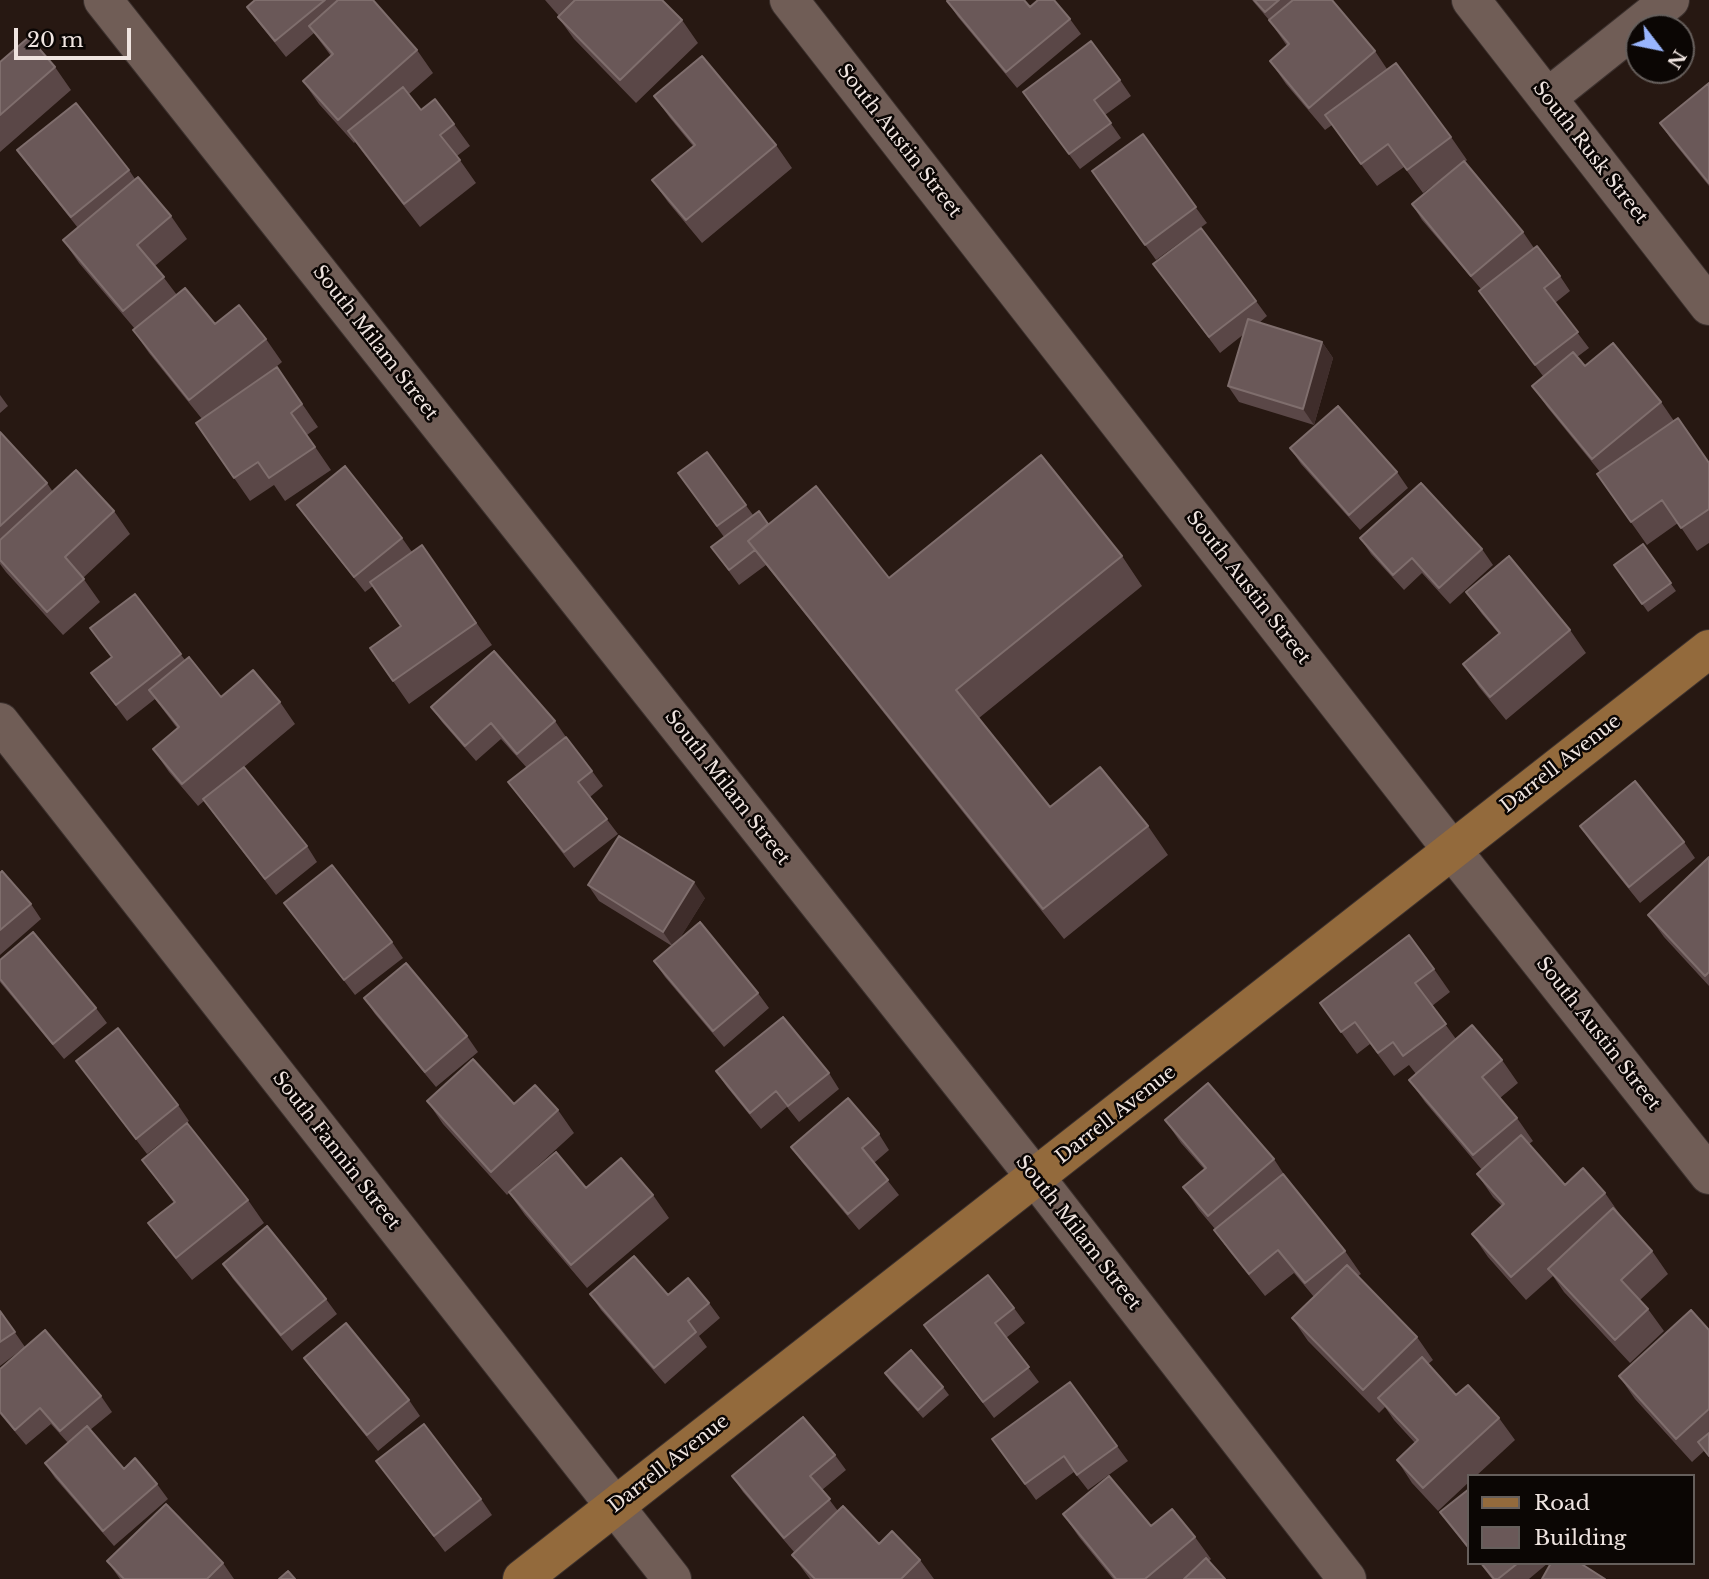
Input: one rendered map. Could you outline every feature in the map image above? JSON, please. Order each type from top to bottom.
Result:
[{"type":"main road","name":"Darrell Avenue","points":[[522,1579],[1709,649]]},
{"type":"street","name":"South Milam Street","points":[[103,0],[1036,1178],[1347,1579]]},
{"type":"street","name":"South Austin Street","points":[[789,0],[1709,1175]]},
{"type":"street","name":"South Rusk Street","points":[[1471,0],[1709,306]]},
{"type":"street","points":[[1547,98],[1670,0]]},
{"type":"street","name":"South Fannin Street","points":[[0,722],[672,1579]]},
{"type":"building","points":[[255,0],[325,0],[275,41],[247,7]]},
{"type":"building","points":[[338,0],[373,0],[417,50],[338,120],[303,81],[333,54],[309,26]]},
{"type":"building","points":[[575,0],[662,0],[682,20],[620,80],[558,17]]},
{"type":"building","points":[[948,0],[1024,0],[1030,7],[1038,0],[1054,0],[1070,19],[1006,72]]},
{"type":"building","points":[[1254,0],[1279,0],[1265,12]]},
{"type":"building","points":[[1293,0],[1332,0],[1375,51],[1309,108],[1270,61],[1289,44],[1269,20]]},
{"type":"building","points":[[29,37],[55,67],[0,115],[0,62]]},
{"type":"building","points":[[1091,41],[1120,80],[1094,100],[1111,123],[1069,154],[1023,92]]},
{"type":"building","points":[[702,56],[776,145],[686,220],[652,180],[695,145],[654,96]]},
{"type":"building","points":[[1396,63],[1451,137],[1407,170],[1388,144],[1361,164],[1325,115]]},
{"type":"building","points":[[1709,83],[1709,183],[1660,123]]},
{"type":"building","points":[[403,87],[421,110],[435,99],[454,124],[440,135],[460,160],[404,204],[348,131]]},
{"type":"building","points":[[76,103],[129,170],[71,217],[17,150]]},
{"type":"building","points":[[1143,134],[1196,207],[1145,245],[1092,171]]},
{"type":"building","points":[[1464,161],[1523,232],[1471,276],[1412,204]]},
{"type":"building","points":[[138,177],[171,216],[137,245],[164,277],[123,311],[63,240]]},
{"type":"building","points":[[1201,228],[1256,301],[1209,337],[1153,264]]},
{"type":"building","points":[[1537,246],[1560,276],[1544,288],[1578,332],[1535,365],[1479,291]]},
{"type":"building","points":[[185,288],[215,324],[239,305],[266,339],[189,400],[133,330]]},
{"type":"building","points":[[1248,319],[1322,342],[1303,409],[1228,386]]},
{"type":"building","points":[[1613,343],[1661,402],[1592,459],[1532,386],[1573,352],[1585,366]]},
{"type":"building","points":[[277,367],[302,404],[291,413],[315,447],[269,478],[258,462],[234,478],[196,423]]},
{"type":"building","points":[[1338,406],[1397,472],[1349,515],[1290,448]]},
{"type":"building","points":[[1678,418],[1709,463],[1709,509],[1681,528],[1662,500],[1631,522],[1597,474]]},
{"type":"building","points":[[0,432],[47,483],[0,526]]},
{"type":"building","points":[[707,452],[746,505],[717,526],[678,473]]},
{"type":"building","points":[[1041,455],[1122,556],[956,690],[1050,807],[1100,767],[1148,826],[1043,909],[748,541],[816,486],[889,578]]},
{"type":"building","points":[[345,466],[402,538],[354,577],[297,505]]},
{"type":"building","points":[[76,470],[114,511],[65,557],[84,579],[47,612],[0,560],[0,540]]},
{"type":"building","points":[[1421,483],[1482,549],[1439,588],[1412,558],[1393,575],[1360,538]]},
{"type":"building","points":[[759,511],[768,524],[748,541],[755,550],[729,570],[711,547]]},
{"type":"building","points":[[1643,544],[1671,583],[1642,604],[1614,565]]},
{"type":"building","points":[[422,545],[476,623],[393,681],[370,648],[401,626],[370,582]]},
{"type":"building","points":[[1509,556],[1570,630],[1490,697],[1463,664],[1500,633],[1466,592]]},
{"type":"building","points":[[135,594],[181,654],[116,705],[91,673],[112,657],[90,628]]},
{"type":"building","points":[[494,651],[555,721],[517,754],[491,723],[465,746],[431,707]]},
{"type":"building","points":[[189,657],[221,697],[253,670],[280,702],[182,784],[153,749],[179,727],[149,690]]},
{"type":"building","points":[[566,737],[592,771],[578,782],[607,819],[564,852],[508,782]]},
{"type":"building","points":[[244,767],[307,846],[265,879],[203,799]]},
{"type":"building","points":[[1635,781],[1684,842],[1629,887],[1580,826]]},
{"type":"building","points":[[619,836],[694,882],[663,932],[588,885]]},
{"type":"building","points":[[1709,857],[1709,972],[1705,976],[1648,915]]},
{"type":"building","points":[[332,865],[392,942],[344,980],[284,903]]},
{"type":"building","points":[[2,871],[31,904],[0,930],[0,873]]},
{"type":"building","points":[[700,922],[758,993],[713,1031],[654,961]]},
{"type":"building","points":[[33,932],[96,1008],[53,1044],[0,979],[0,960]]},
{"type":"building","points":[[1409,935],[1434,969],[1415,983],[1446,1024],[1403,1056],[1393,1042],[1378,1053],[1355,1022],[1341,1032],[1320,1003]]},
{"type":"building","points":[[406,963],[467,1036],[425,1072],[364,998]]},
{"type":"building","points":[[783,1017],[829,1073],[788,1106],[776,1091],[750,1113],[716,1071]]},
{"type":"building","points":[[1472,1025],[1502,1060],[1482,1077],[1517,1118],[1473,1155],[1409,1080]]},
{"type":"building","points":[[118,1028],[178,1105],[136,1139],[76,1061]]},
{"type":"building","points":[[473,1059],[514,1104],[535,1085],[558,1110],[491,1172],[427,1101]]},
{"type":"building","points":[[1208,1083],[1274,1159],[1208,1216],[1183,1187],[1206,1168],[1165,1120]]},
{"type":"building","points":[[848,1098],[879,1134],[862,1148],[888,1180],[848,1214],[791,1147]]},
{"type":"building","points":[[187,1123],[248,1200],[176,1258],[148,1223],[175,1202],[142,1160]]},
{"type":"building","points":[[1521,1135],[1565,1185],[1583,1168],[1605,1193],[1511,1277],[1472,1234],[1504,1204],[1477,1174]]},
{"type":"building","points":[[556,1152],[586,1188],[621,1158],[653,1195],[571,1265],[509,1192]]},
{"type":"building","points":[[1283,1174],[1345,1251],[1305,1283],[1278,1250],[1249,1274],[1214,1230]]},
{"type":"building","points":[[1613,1208],[1652,1251],[1621,1280],[1648,1309],[1615,1340],[1548,1269]]},
{"type":"building","points":[[267,1226],[326,1299],[281,1335],[223,1264]]},
{"type":"building","points":[[634,1256],[668,1295],[688,1278],[709,1303],[688,1321],[696,1332],[654,1368],[590,1294]]},
{"type":"building","points":[[1347,1265],[1417,1337],[1363,1390],[1292,1318]]},
{"type":"building","points":[[988,1275],[1014,1308],[995,1323],[1029,1367],[983,1402],[924,1325]]},
{"type":"building","points":[[1691,1310],[1709,1330],[1709,1409],[1676,1439],[1619,1376]]},
{"type":"building","points":[[0,1311],[15,1332],[0,1342]]},
{"type":"building","points":[[346,1323],[409,1400],[367,1435],[304,1358]]},
{"type":"building","points":[[45,1330],[101,1396],[60,1431],[40,1408],[15,1430],[0,1412],[0,1369]]},
{"type":"building","points":[[911,1350],[943,1387],[918,1410],[885,1373]]},
{"type":"building","points":[[1422,1357],[1456,1395],[1468,1385],[1499,1418],[1423,1488],[1397,1460],[1418,1440],[1378,1398]]},
{"type":"building","points":[[1070,1382],[1117,1446],[1077,1475],[1064,1456],[1025,1484],[992,1439]]},
{"type":"building","points":[[803,1417],[835,1455],[810,1476],[830,1499],[784,1538],[732,1476]]},
{"type":"building","points":[[424,1424],[481,1499],[434,1536],[376,1461]]},
{"type":"building","points":[[87,1426],[124,1469],[135,1458],[157,1484],[103,1531],[45,1463]]},
{"type":"building","points":[[1709,1433],[1709,1456],[1698,1442]]},
{"type":"building","points":[[1109,1476],[1151,1526],[1172,1509],[1195,1537],[1145,1579],[1116,1579],[1063,1514]]},
{"type":"building","points":[[1468,1490],[1468,1547],[1440,1512]]},
{"type":"building","points":[[166,1504],[223,1563],[207,1579],[124,1579],[107,1561]]},
{"type":"building","points":[[843,1506],[879,1544],[892,1531],[920,1560],[901,1579],[815,1579],[792,1555]]},
{"type":"building","points":[[1206,1558],[1225,1579],[1184,1579]]},
{"type":"building","points":[[1483,1565],[1516,1565],[1498,1579],[1494,1579]]},
{"type":"building","points":[[1550,1565],[1583,1565],[1605,1579],[1542,1579]]},
{"type":"building","points":[[288,1571],[295,1579],[279,1579]]}]
